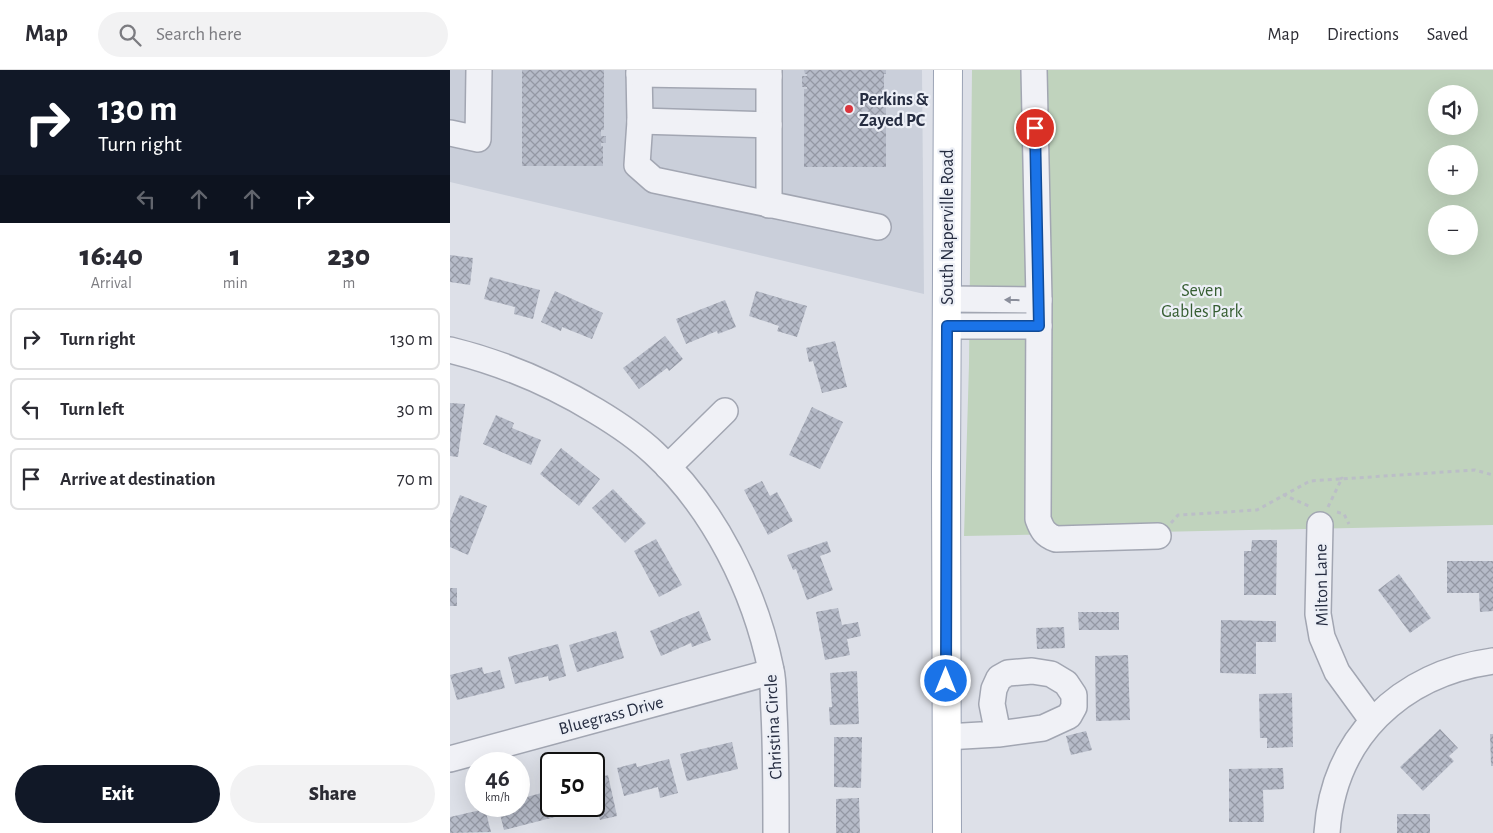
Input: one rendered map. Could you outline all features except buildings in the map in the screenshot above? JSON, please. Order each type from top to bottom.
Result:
[{"type":"main road","name":"South Naperville Road","points":[[947,833],[948,70]]},
{"type":"street","points":[[450,134],[478,139],[479,70]]},
{"type":"street","points":[[1034,70],[1039,300],[1038,519],[1046,535],[1056,539],[1158,536]]},
{"type":"street","points":[[769,205],[769,73],[639,72],[640,121],[636,165],[654,180],[769,205],[878,227]]},
{"type":"street","points":[[640,121],[769,125]]},
{"type":"street","points":[[947,299],[1039,300]]},
{"type":"street","points":[[947,326],[1039,326]]},
{"type":"street","name":"Christina Circle","points":[[450,350],[503,364],[558,388],[615,423],[654,452],[687,489],[711,522],[734,561],[753,605],[772,672],[776,746],[776,833]]},
{"type":"street","points":[[668,468],[725,411]]},
{"type":"street","name":"Milton Lane","points":[[1318,518],[1318,614],[1322,637],[1337,672],[1372,720]]},
{"type":"street","points":[[1326,833],[1332,798],[1340,773],[1358,739],[1372,720],[1397,699],[1421,683],[1443,672],[1472,664],[1493,661]]},
{"type":"street","name":"Bluegrass Drive","points":[[450,759],[772,672]]},
{"type":"street","points":[[946,737],[998,734]]},
{"type":"path","points":[[1158,536],[1178,515],[1257,510],[1310,480],[1475,470],[1493,475]]},
{"type":"path","points":[[1342,478],[1325,513],[1330,510],[1344,514],[1349,524]]},
{"type":"path","points":[[1284,495],[1318,518]]},
{"type":"shaded area","points":[[450,70],[922,70],[924,294],[450,182]]},
{"type":"green space","name":"Seven Gables Park","points":[[972,70],[1493,70],[1493,525],[964,536],[969,364]]},
{"type":"place","name":"Perkins & Zayed PC","points":[[849,109]]},
{"type":"route","points":[[946,681],[947,326],[1039,326],[1035,128]]}]
